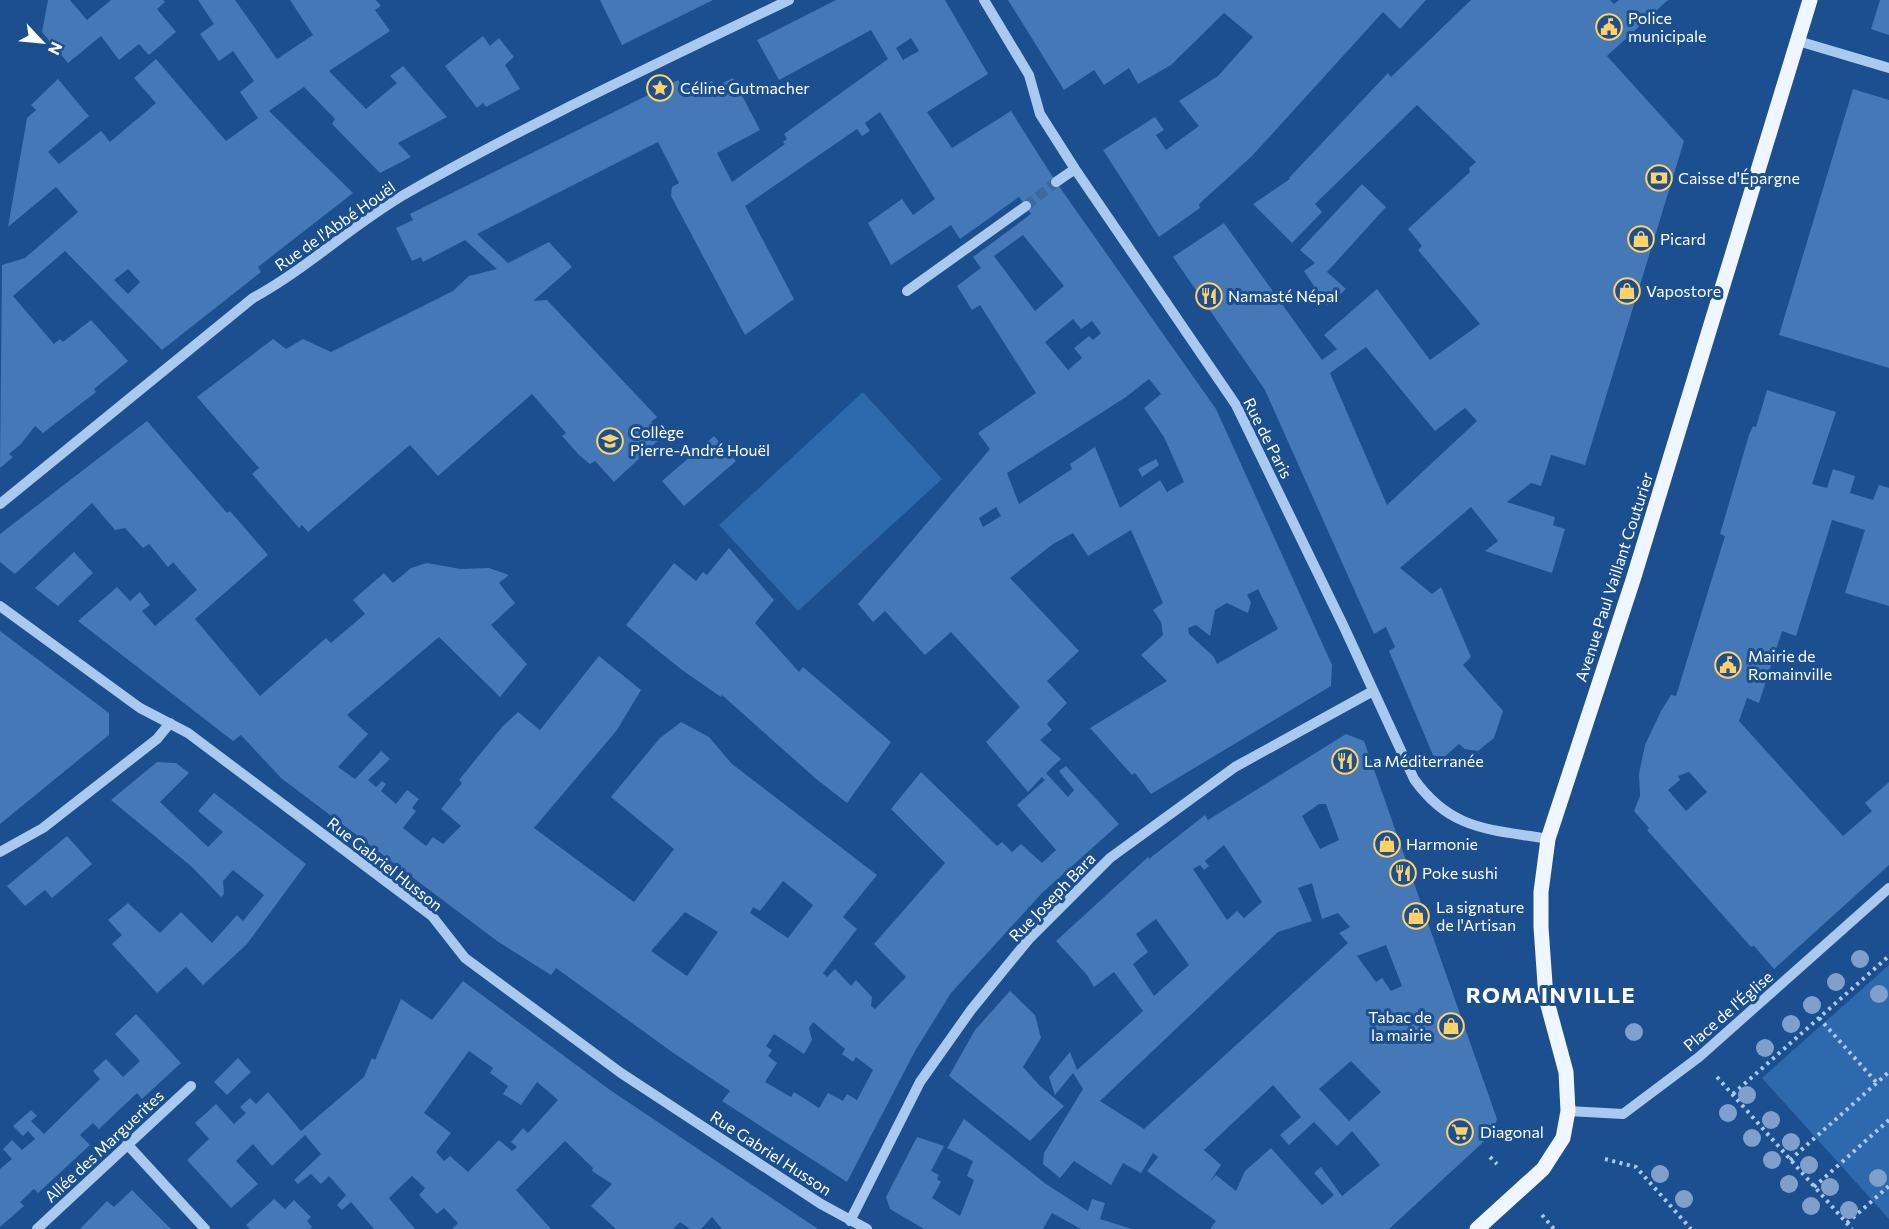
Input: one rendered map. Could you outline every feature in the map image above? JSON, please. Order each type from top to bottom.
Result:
[{"type":"main road","name":"Avenue Paul Vaillant Couturier","points":[[1477,1229],[1543,1169],[1563,1138],[1568,1111],[1566,1072],[1546,998],[1541,892],[1548,839],[1633,580],[1810,0]]},
{"type":"street","name":"Rue de l'Abbé Houël","points":[[0,504],[253,298],[283,282],[383,207],[604,90],[789,0]]},
{"type":"street","name":"Rue de Paris","points":[[984,0],[1029,75],[1040,114],[1236,405],[1414,778],[1428,798],[1441,809],[1474,826],[1548,839]]},
{"type":"street","points":[[1798,41],[1889,68]]},
{"type":"street","points":[[1056,182],[1075,169]]},
{"type":"street","points":[[907,291],[1026,206]]},
{"type":"street","name":"Rue Gabriel Husson","points":[[0,606],[140,708],[188,734],[432,916],[465,958],[621,1072],[762,1166],[850,1221],[867,1229]]},
{"type":"street","name":"Rue Joseph Bara","points":[[850,1221],[920,1082],[971,1010],[1029,939],[1110,858],[1235,767],[1373,691]]},
{"type":"street","points":[[0,852],[43,828],[157,739],[170,723]]},
{"type":"street","name":"Place de l'Église","points":[[1568,1111],[1623,1114],[1699,1057],[1889,888]]},
{"type":"street","name":"Allée des Marguerites","points":[[37,1229],[191,1086]]},
{"type":"street","points":[[127,1144],[205,1229]]},
{"type":"path","points":[[1733,1095],[1889,956]]},
{"type":"path","points":[[1884,960],[1889,966]]},
{"type":"path","points":[[1819,1018],[1877,1083]]},
{"type":"path","points":[[1699,1057],[1852,1229]]},
{"type":"path","points":[[1790,1160],[1889,1072]]},
{"type":"path","points":[[1814,1186],[1889,1120]]},
{"type":"path","points":[[1490,1157],[1497,1164]]},
{"type":"path","points":[[1605,1159],[1636,1167],[1691,1229]]},
{"type":"path","points":[[1847,1224],[1889,1186]]},
{"type":"path","points":[[1542,1215],[1554,1229]]},
{"type":"shaded area","points":[[863,392],[942,479],[798,611],[719,525]]},
{"type":"shaded area","points":[[1889,965],[1889,1219],[1762,1078]]},
{"type":"building","points":[[48,0],[70,0],[87,20],[111,0],[163,0],[165,2],[157,9],[176,32],[149,55],[139,44],[119,60],[101,36],[68,63],[42,32]]},
{"type":"building","points":[[198,0],[235,0],[277,59],[313,35],[290,0],[376,0],[381,6],[375,10],[390,31],[329,71],[366,109],[397,83],[390,76],[403,66],[447,117],[398,143],[411,157],[380,173],[332,124],[335,119],[304,87],[269,111],[353,193],[258,267],[261,272],[162,350],[65,251],[13,296],[54,344],[60,339],[63,342],[91,320],[128,361],[94,389],[96,392],[43,433],[35,426],[21,444],[9,454],[13,457],[0,468],[2,265],[25,258],[78,212],[56,187],[8,227],[27,118],[36,110],[31,105],[58,79],[89,116],[48,152],[59,164],[101,131],[110,142],[156,103],[134,78],[156,59],[226,141],[258,118],[240,92],[254,81],[233,51],[219,61],[200,34],[214,24]],"holes":[[[128,269],[140,282],[128,294],[114,280]]]},
{"type":"building","points":[[600,0],[713,0],[622,45]]},
{"type":"building","points":[[836,0],[945,0],[988,74],[927,112],[952,148],[1011,111],[1056,182],[1216,409],[1332,665],[1331,686],[1151,794],[1135,773],[1132,775],[1090,728],[1167,681],[1141,655],[1163,635],[1161,622],[1153,610],[1163,603],[1131,530],[1088,556],[1073,533],[1053,544],[1010,578],[1079,651],[1047,681],[1067,703],[1047,724],[1052,730],[1040,740],[1061,759],[1046,773],[1068,797],[1074,790],[1059,771],[1066,766],[1119,824],[1042,893],[951,993],[915,1051],[847,1182],[722,1101],[730,1091],[556,968],[551,975],[497,941],[281,778],[241,735],[233,741],[78,621],[117,587],[130,601],[140,592],[150,605],[142,611],[155,626],[197,590],[173,562],[168,567],[149,544],[143,548],[125,528],[115,530],[92,503],[15,574],[0,562],[0,534],[147,421],[227,513],[230,511],[268,555],[195,619],[260,696],[326,638],[331,643],[365,614],[353,600],[384,573],[393,583],[411,568],[427,563],[461,569],[489,568],[509,575],[499,583],[515,603],[491,625],[527,664],[500,697],[439,637],[347,715],[368,734],[338,767],[355,779],[381,751],[390,759],[368,780],[376,787],[382,781],[386,784],[381,791],[396,804],[407,790],[419,799],[412,808],[416,811],[403,828],[426,846],[433,837],[443,844],[461,826],[441,809],[462,783],[459,780],[502,727],[518,712],[540,730],[599,656],[641,690],[617,730],[534,828],[634,902],[674,849],[611,797],[660,738],[681,722],[709,737],[732,764],[877,875],[843,917],[857,929],[823,973],[827,977],[835,969],[851,986],[856,980],[872,997],[871,1006],[875,1009],[906,977],[874,944],[945,863],[891,809],[921,772],[997,846],[1002,842],[1012,852],[1021,844],[1042,863],[1056,850],[1017,805],[1045,780],[1042,777],[1028,792],[986,742],[1020,707],[951,632],[925,655],[885,611],[873,622],[858,604],[990,449],[978,433],[1036,393],[980,305],[972,310],[957,286],[981,268],[973,257],[1031,214],[1019,197],[960,239],[951,225],[891,265],[868,223],[902,199],[913,215],[935,199],[880,112],[865,123],[870,131],[862,136],[857,129],[745,206],[794,299],[745,335],[671,196],[672,187],[679,183],[658,142],[477,234],[508,263],[549,242],[572,267],[533,301],[547,300],[657,417],[651,422],[663,436],[614,482],[595,461],[590,464],[579,455],[562,436],[566,433],[532,394],[438,476],[410,445],[308,532],[302,525],[299,528],[252,474],[259,468],[197,397],[273,339],[286,349],[303,339],[331,352],[453,291],[469,276],[497,269],[465,240],[423,262],[421,257],[412,261],[396,228],[413,220],[410,214],[678,80],[684,90],[703,80],[705,84],[712,81],[715,87],[733,78],[760,130],[717,153],[732,182],[785,144],[783,142],[787,139],[784,134],[888,59],[871,30],[779,80],[757,40]],"holes":[[[911,38],[919,51],[903,60],[896,48]],[[1023,235],[1064,286],[1035,311],[994,256]],[[1073,319],[1081,329],[1092,321],[1101,333],[1093,340],[1089,336],[1074,348],[1082,358],[1068,370],[1045,342]],[[1149,379],[1161,394],[1144,408],[1164,437],[1184,482],[1167,492],[1160,480],[1120,508],[1095,447],[1070,464],[1072,469],[1019,504],[1007,473],[1126,397]],[[996,507],[1001,516],[983,527],[979,518]],[[1258,589],[1278,629],[1217,664],[1214,657],[1189,634],[1188,628],[1196,625],[1210,636],[1215,610],[1227,603],[1248,613],[1251,602],[1247,595]],[[783,881],[813,905],[788,938],[750,913],[753,907],[760,911]],[[685,912],[718,932],[687,976],[651,951]],[[813,1022],[845,1049],[842,1054],[853,1062],[856,1057],[873,1070],[857,1100],[847,1094],[843,1101],[828,1093],[819,1108],[794,1092],[791,1097],[765,1082],[777,1063],[768,1056],[772,1050],[766,1046],[774,1034],[804,1054],[812,1040],[809,1028]]]},
{"type":"building","points":[[1008,0],[1426,0],[1400,29],[1383,12],[1251,157],[1199,204],[1200,208],[1159,237],[1103,150],[1155,117],[1164,130],[1156,135],[1166,150],[1199,126],[1179,101],[1218,76],[1253,37],[1224,13],[1171,65],[1138,84],[1129,68],[1104,85],[1094,70],[1064,90]]},
{"type":"building","points":[[1471,0],[1610,0],[1614,4],[1619,0],[1668,0],[1607,56],[1684,141],[1585,465],[1551,455],[1541,486],[1531,483],[1507,502],[1555,517],[1553,525],[1565,529],[1552,573],[1485,551],[1498,541],[1471,507],[1400,568],[1432,594],[1441,587],[1471,657],[1463,665],[1503,711],[1494,738],[1478,751],[1465,749],[1459,744],[1443,758],[1433,755],[1389,651],[1395,647],[1386,627],[1374,634],[1265,390],[1173,257],[1224,223],[1322,360],[1337,349],[1324,335],[1377,289],[1430,360],[1480,324],[1418,250],[1422,246],[1408,229],[1470,172],[1469,168],[1476,162],[1417,105],[1315,204],[1322,212],[1292,243],[1253,204],[1290,179],[1388,73],[1391,77]],"holes":[[[1366,347],[1435,431],[1465,408],[1477,421],[1387,505],[1330,373]]]},
{"type":"building","points":[[1880,0],[1889,0],[1889,35],[1871,29]]},
{"type":"building","points":[[483,36],[490,46],[499,38],[514,57],[505,65],[520,89],[486,107],[483,103],[477,108],[445,66]]},
{"type":"building","points":[[1853,89],[1889,100],[1889,368],[1779,335]]},
{"type":"building","points":[[1362,184],[1386,207],[1327,272],[1346,289],[1327,306],[1304,271],[1315,263],[1300,250]]},
{"type":"building","name":"Mairie de Romainville","points":[[1767,390],[1836,412],[1812,484],[1827,488],[1833,469],[1855,476],[1850,493],[1873,500],[1879,485],[1889,488],[1889,606],[1845,593],[1865,530],[1832,520],[1796,636],[1782,631],[1759,703],[1747,698],[1739,721],[1843,836],[1872,811],[1865,803],[1889,782],[1889,865],[1774,969],[1754,946],[1751,947],[1647,830],[1649,828],[1634,811],[1640,796],[1639,774],[1645,745],[1671,695],[1676,696],[1725,536],[1720,534],[1749,435],[1753,426],[1756,427]],"holes":[[[1689,772],[1707,792],[1686,811],[1668,790],[1680,780],[1678,776]]]},
{"type":"building","points":[[714,436],[736,461],[684,506],[662,481]]},
{"type":"building","points":[[1156,459],[1159,465],[1142,477],[1138,469]]},
{"type":"building","points":[[729,548],[774,600],[755,623],[799,672],[803,667],[891,742],[847,803],[815,778],[722,695],[721,697],[682,670],[626,625],[674,563],[696,581],[703,572],[707,575]]},
{"type":"building","points":[[74,552],[93,573],[58,606],[35,588]]},
{"type":"building","points":[[0,631],[109,713],[109,735],[0,824]]},
{"type":"building","points":[[1346,734],[1364,741],[1497,1119],[1492,1134],[1389,1229],[1210,1229],[1216,1221],[1147,1171],[1158,1157],[1153,1153],[1141,1173],[1123,1163],[1111,1185],[1074,1161],[1060,1178],[1043,1164],[1044,1153],[1083,1089],[1073,1073],[1055,1095],[1049,1077],[1070,1052],[1077,1070],[1143,1011],[1114,972],[1094,987],[1087,975],[1056,941],[1148,857],[1149,859],[1205,815],[1208,820]],"holes":[[[1319,804],[1326,804],[1339,840],[1320,849],[1302,816]],[[1224,845],[1262,902],[1244,918],[1237,911],[1227,920],[1193,869],[1200,865],[1204,870],[1209,866],[1205,861]],[[1312,883],[1322,919],[1338,913],[1350,927],[1339,933],[1348,943],[1144,1129],[1100,1101],[1278,932],[1312,921],[1298,888]],[[1156,919],[1189,965],[1154,996],[1133,964],[1148,952],[1136,934]],[[1386,945],[1402,986],[1391,991],[1382,978],[1376,982],[1357,956]],[[1351,1061],[1381,1092],[1349,1121],[1319,1089]],[[1273,1085],[1301,1117],[1280,1135],[1289,1145],[1314,1122],[1337,1146],[1352,1131],[1380,1165],[1342,1196],[1321,1167],[1314,1173],[1334,1195],[1322,1205],[1271,1148],[1245,1171],[1236,1191],[1216,1175],[1209,1183],[1221,1165],[1204,1150]]]},
{"type":"building","points":[[157,762],[176,763],[189,773],[160,802],[208,847],[223,832],[198,811],[214,793],[306,864],[247,944],[203,985],[186,967],[157,993],[112,944],[122,935],[108,920],[128,903],[160,933],[181,912],[212,943],[237,915],[243,921],[264,895],[233,870],[223,881],[224,894],[221,897],[192,867],[111,800]]},
{"type":"building","points":[[67,836],[92,864],[52,898],[45,890],[25,906],[7,886]]},
{"type":"building","points":[[463,981],[610,1090],[818,1229],[722,1229],[712,1217],[701,1229],[690,1229],[680,1222],[673,1229],[616,1229],[591,1206],[612,1184],[592,1171],[593,1168],[565,1141],[516,1190],[551,1229],[452,1229],[458,1223],[444,1208],[437,1214],[419,1195],[425,1188],[412,1176],[389,1198],[415,1229],[374,1229],[351,1202],[342,1210],[337,1205],[346,1195],[329,1176],[321,1184],[311,1174],[298,1184],[294,1180],[321,1154],[305,1135],[272,1166],[253,1144],[236,1161],[258,1184],[231,1208],[187,1160],[209,1139],[195,1123],[216,1104],[234,1124],[246,1113],[240,1107],[250,1098],[256,1104],[268,1092],[301,1131],[364,1077],[372,1058],[375,1060],[401,999],[432,1020]],"holes":[[[469,1051],[493,1068],[490,1073],[508,1086],[503,1094],[521,1105],[537,1082],[558,1100],[528,1133],[523,1128],[511,1142],[517,1147],[512,1151],[499,1140],[468,1172],[450,1156],[444,1161],[436,1152],[451,1133],[424,1113]]]},
{"type":"building","points":[[1010,991],[1035,1015],[1041,1038],[1023,1067],[1040,1086],[1064,1106],[1030,1141],[949,1076],[975,1030]]},
{"type":"building","points":[[136,1014],[181,1063],[142,1099],[137,1093],[99,1129],[93,1123],[80,1135],[90,1145],[38,1193],[34,1189],[20,1202],[24,1206],[0,1227],[0,1169],[12,1159],[3,1149],[12,1140],[22,1150],[35,1139],[28,1131],[23,1136],[13,1126],[31,1110],[37,1116],[31,1121],[44,1134],[100,1079],[93,1071],[106,1059],[123,1077],[140,1061],[115,1034]]},
{"type":"building","points":[[238,1058],[251,1072],[227,1095],[214,1082]]},
{"type":"building","points":[[964,1119],[1046,1184],[1088,1211],[1092,1199],[1105,1203],[1100,1219],[1132,1229],[1081,1229],[1052,1213],[1043,1229],[924,1229],[890,1209],[886,1197],[917,1137],[944,1146],[931,1171],[939,1175],[937,1179],[941,1182],[932,1198],[960,1216],[974,1180],[967,1176],[973,1161],[947,1148]]},
{"type":"building","points":[[132,1190],[171,1229],[80,1229],[107,1201],[114,1207]]},
{"type":"building","points":[[274,1199],[285,1209],[294,1200],[311,1217],[307,1221],[312,1227],[310,1229],[250,1229],[246,1225]]},
{"type":"tunnel","points":[[1026,206],[1056,182]]},
{"type":"place","name":"Police municipale","points":[[1609,27]]},
{"type":"place","name":"Céline Gutmacher","points":[[660,88]]},
{"type":"place","name":"Caisse d'Épargne","points":[[1659,178]]},
{"type":"place","name":"Picard","points":[[1641,239]]},
{"type":"place","name":"Vapostore","points":[[1627,291]]},
{"type":"place","name":"Namasté Népal","points":[[1209,296]]},
{"type":"place","name":"Collège Pierre-André Houël","points":[[610,441]]},
{"type":"place","name":"Mairie de Romainville","points":[[1728,665]]},
{"type":"place","name":"La Méditerranée","points":[[1345,761]]},
{"type":"place","name":"Harmonie","points":[[1387,844]]},
{"type":"place","name":"Poke sushi","points":[[1403,873]]},
{"type":"place","name":"La signature de l'Artisan","points":[[1416,916]]},
{"type":"place","name":"Tabac de la mairie","points":[[1451,1026]]},
{"type":"place","name":"Diagonal","points":[[1460,1132]]},
{"type":"district","name":"ROMAINVILLE","points":[[1551,995]]}]
